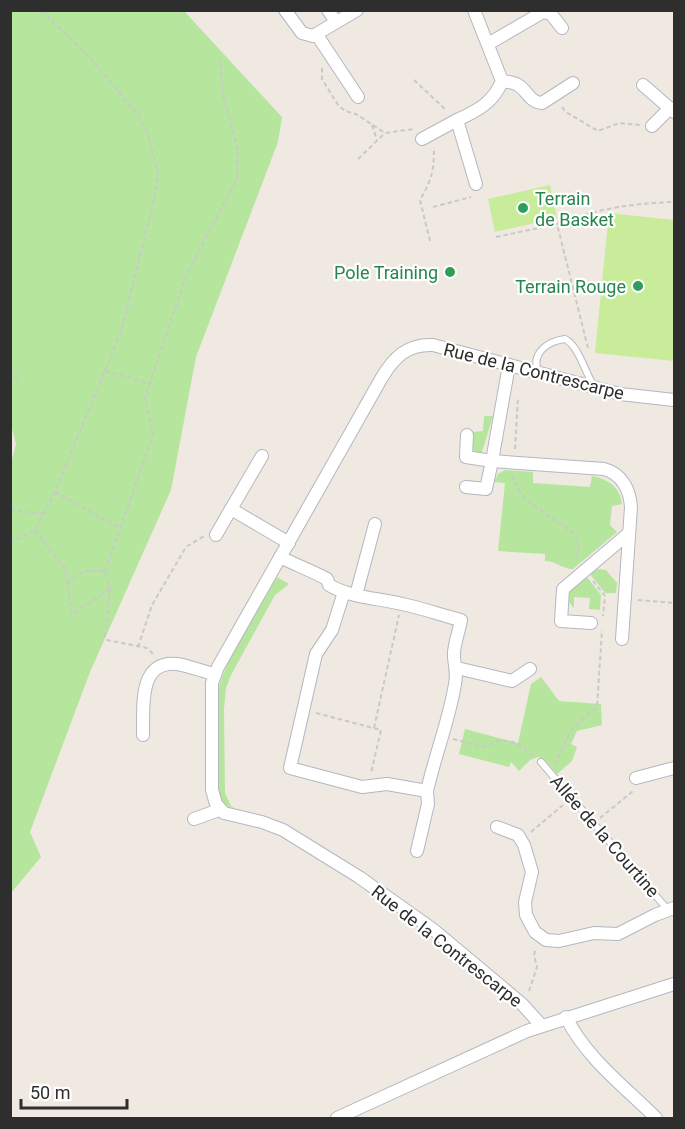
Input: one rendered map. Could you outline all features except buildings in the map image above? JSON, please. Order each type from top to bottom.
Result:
[{"type":"street","points":[[285,10],[302,33],[317,34],[357,10]]},
{"type":"street","points":[[328,10],[336,22]]},
{"type":"street","points":[[422,140],[434,131],[486,104],[496,94],[502,81],[474,10]]},
{"type":"street","points":[[488,44],[543,12],[551,14],[562,28]]},
{"type":"street","points":[[317,34],[357,97]]},
{"type":"street","points":[[502,81],[518,85],[534,102],[542,103],[573,83]]},
{"type":"street","points":[[643,85],[672,110],[652,126]]},
{"type":"street","points":[[457,120],[476,190]]},
{"type":"street","name":"Rue de la Contrescarpe","points":[[542,1026],[522,1004],[435,932],[359,877],[283,830],[219,810],[212,790],[211,691],[214,674],[381,379],[400,353],[416,346],[433,345],[595,388],[633,396],[675,400]]},
{"type":"street","points":[[466,487],[486,489],[509,365]]},
{"type":"street","points":[[467,435],[466,457],[610,471],[621,479],[629,492],[631,507],[622,639]]},
{"type":"street","points":[[217,533],[262,456]]},
{"type":"street","points":[[231,509],[289,543]]},
{"type":"street","points":[[375,524],[350,594],[332,630],[316,654],[290,768],[362,787],[387,784],[427,791]]},
{"type":"street","points":[[591,623],[561,621],[563,589],[629,533]]},
{"type":"street","points":[[280,557],[327,579],[329,585],[350,594],[403,604],[461,621],[453,655],[457,668],[455,684],[427,791],[428,804],[417,851]]},
{"type":"street","points":[[143,735],[146,683],[152,673],[162,666],[179,664],[214,674]]},
{"type":"street","points":[[457,668],[512,681],[530,669]]},
{"type":"street","points":[[636,778],[675,768]]},
{"type":"street","points":[[194,819],[219,810]]},
{"type":"street","points":[[497,827],[512,832],[522,840],[532,872],[525,902],[526,915],[531,927],[540,937]]},
{"type":"street","name":"Allée de la Courtine","points":[[540,937],[558,941],[589,933],[618,934],[647,918],[671,909]]},
{"type":"street","points":[[337,1119],[542,1026],[675,984]]},
{"type":"street","points":[[566,1017],[574,1033],[588,1050],[656,1119]]},
{"type":"lane","points":[[540,374],[536,361],[541,351],[551,343],[565,339],[575,347],[586,374],[595,388]]},
{"type":"lane","name":"Allée de la Courtine","points":[[541,762],[671,909]]},
{"type":"path","points":[[10,543],[35,530],[44,514],[121,332],[155,196],[158,173],[147,131],[136,112],[90,58],[41,10]]},
{"type":"path","points":[[162,666],[150,650],[107,640],[105,636],[110,589],[105,571],[153,435],[145,398],[186,276],[237,179],[238,150],[223,94],[220,55]]},
{"type":"path","points":[[414,80],[457,120]]},
{"type":"path","points":[[553,95],[565,111],[598,132],[619,123],[652,126]]},
{"type":"path","points":[[372,125],[377,141]]},
{"type":"path","points":[[430,242],[420,200],[432,180],[434,131]]},
{"type":"path","points":[[358,159],[385,133]]},
{"type":"path","points":[[434,207],[476,190]]},
{"type":"path","points":[[496,237],[557,224],[579,214],[656,202],[675,202]]},
{"type":"path","points":[[557,224],[589,350]]},
{"type":"path","points":[[10,369],[18,380]]},
{"type":"path","points":[[105,370],[151,384]]},
{"type":"path","points":[[518,392],[513,480],[518,489],[549,518],[575,536],[579,544],[576,560],[605,596],[597,707],[570,732],[559,759],[549,771]]},
{"type":"path","points":[[55,492],[120,528]]},
{"type":"path","points":[[10,510],[44,514]]},
{"type":"path","points":[[35,530],[65,568],[72,614],[110,589]]},
{"type":"path","points":[[138,647],[152,605],[186,547],[207,534],[217,533]]},
{"type":"path","points":[[67,584],[83,571],[105,571]]},
{"type":"path","points":[[624,599],[675,603]]},
{"type":"path","points":[[374,729],[389,655],[403,604]]},
{"type":"path","points":[[304,710],[381,730],[368,786]]},
{"type":"path","points":[[442,736],[484,747],[501,740],[518,743],[541,762]]},
{"type":"path","points":[[594,824],[650,774]]},
{"type":"path","points":[[522,840],[572,798]]},
{"type":"path","points":[[522,1004],[530,991],[537,967],[534,955],[540,937]]},
{"type":"green space","points":[[11,10],[184,11],[282,117],[278,142],[196,357],[171,490],[90,672],[30,832],[41,857],[11,893],[10,467],[16,444],[10,421]]},
{"type":"green space","name":"Terrain de Basket","points":[[550,185],[557,218],[495,232],[488,199]]},
{"type":"green space","name":"Terrain Rouge","points":[[609,213],[674,220],[674,361],[595,353]]},
{"type":"green space","points":[[484,416],[493,416],[482,452],[475,454],[473,432],[483,431]]},
{"type":"green space","points":[[505,470],[533,472],[533,483],[590,487],[592,476],[603,479],[616,488],[621,498],[622,504],[612,506],[610,525],[617,532],[573,569],[545,561],[545,554],[498,551],[505,483],[494,482],[498,474]]},
{"type":"green space","points":[[598,569],[606,570],[617,583],[616,593],[605,593],[590,574]]},
{"type":"green space","points":[[277,577],[289,584],[275,595],[226,688],[225,793],[231,806],[238,811],[224,804],[218,796],[217,695],[234,650]]},
{"type":"green space","points":[[587,577],[601,595],[600,610],[589,609],[590,598],[574,597],[574,608],[570,603],[571,591]]},
{"type":"green space","points":[[541,677],[559,701],[601,704],[602,725],[577,731],[571,744],[577,747],[572,761],[557,774],[545,760],[538,757],[530,760],[519,771],[511,762],[509,767],[459,754],[465,729],[518,743],[531,684]]},
{"type":"place","name":"Terrain de Basket","points":[[523,208]]},
{"type":"place","name":"Pole Training","points":[[450,272]]},
{"type":"place","name":"Terrain Rouge","points":[[638,286]]}]
